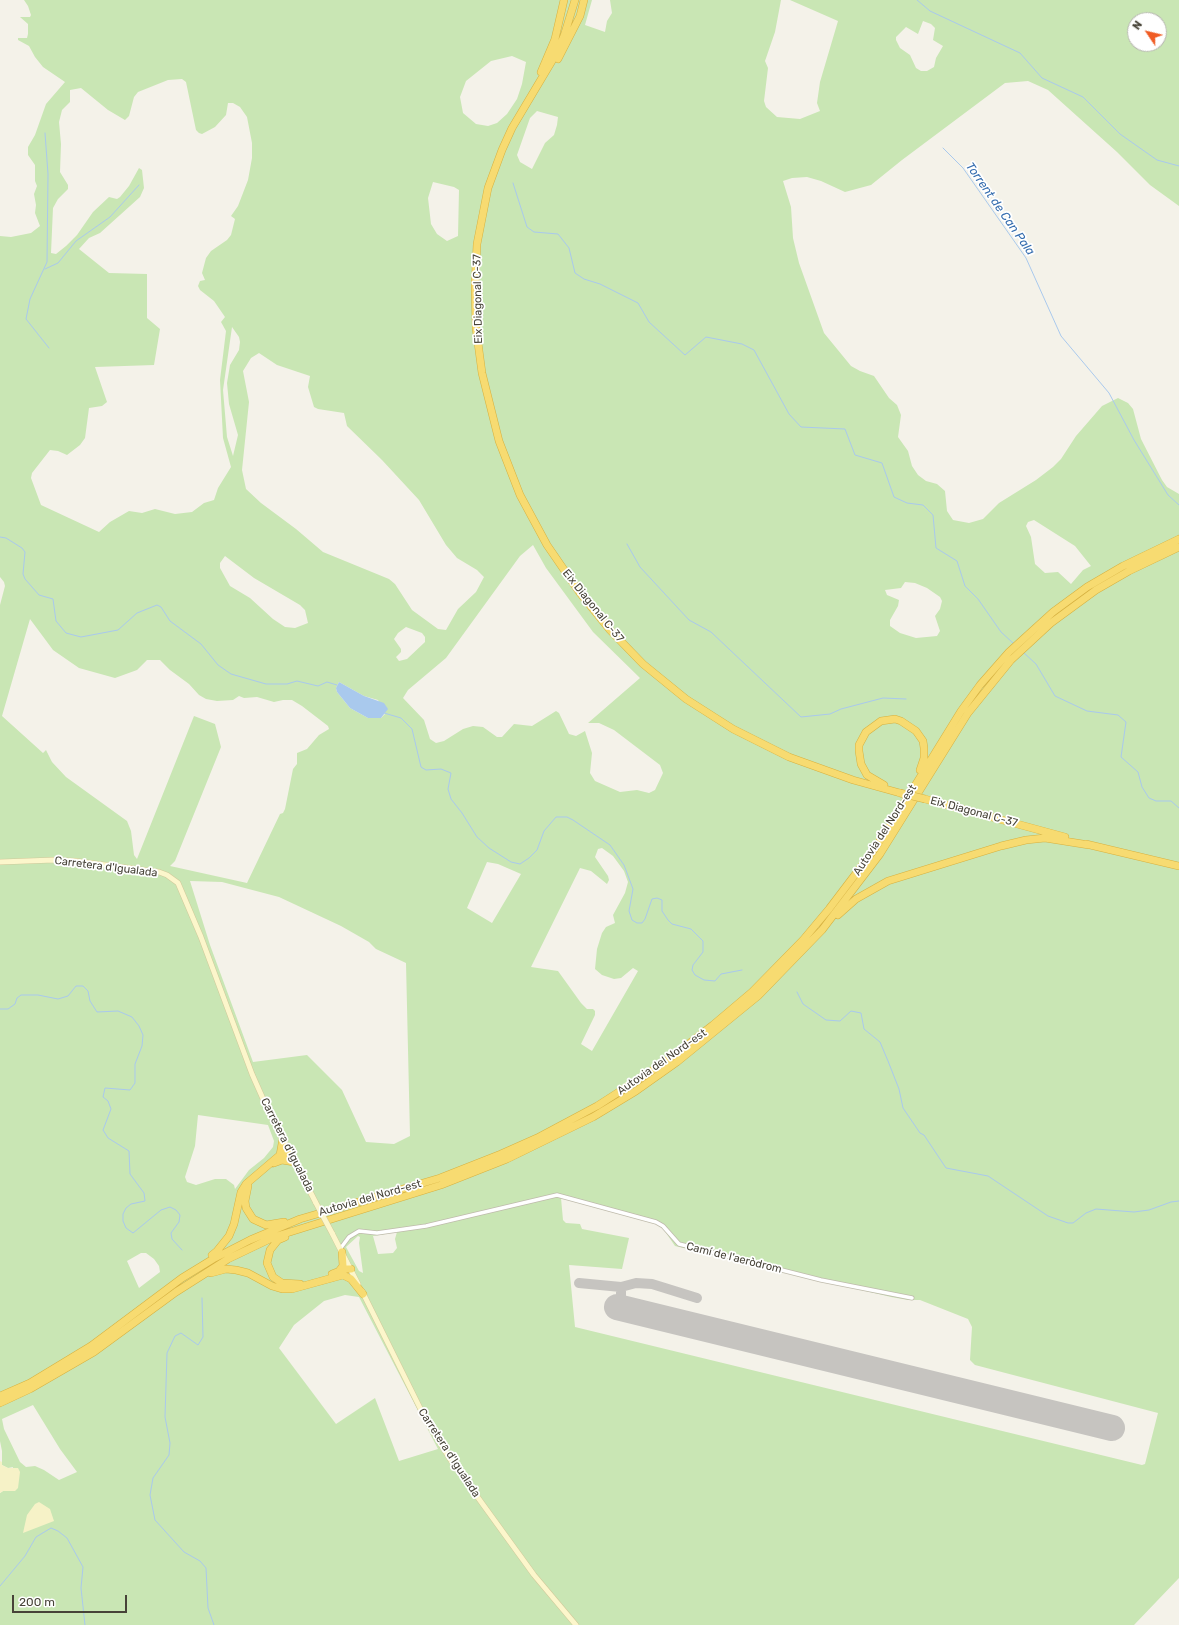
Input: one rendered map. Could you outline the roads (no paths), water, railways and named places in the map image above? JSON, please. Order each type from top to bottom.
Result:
[{"type":"highway","points":[[537,85],[537,78],[555,39],[564,0]]},
{"type":"highway","name":"Eix Diagonal C-37","points":[[575,0],[564,36],[509,135],[488,188],[479,225],[475,266],[476,328],[482,373],[499,441],[520,495],[546,545],[580,593],[610,630],[644,664],[686,699],[721,722],[770,749],[853,780],[1090,845],[1177,865]]},
{"type":"highway","points":[[544,74],[554,66],[568,42],[580,16],[584,0]]},
{"type":"highway","name":"Autovia del Nord-est","points":[[0,1396],[30,1383],[91,1346],[182,1278],[213,1259],[250,1240],[300,1219],[440,1178],[501,1154],[569,1122],[642,1078],[713,1025],[771,973],[829,909],[890,826],[961,711],[980,685],[1009,652],[1043,620],[1087,587],[1129,563],[1179,539]]},
{"type":"highway","name":"Autovia del Nord-est","points":[[0,1403],[30,1389],[94,1352],[155,1307],[228,1259],[274,1237],[329,1221],[485,1169],[539,1145],[593,1116],[654,1079],[706,1040],[758,996],[822,930],[880,854],[968,712],[1011,660],[1051,623],[1096,590],[1129,571],[1179,547]]},
{"type":"highway","points":[[890,826],[892,817],[923,764],[925,753],[920,736],[911,726],[901,721],[888,720],[876,723],[866,732],[859,745],[859,758],[867,775],[876,782],[898,792]]},
{"type":"highway","points":[[822,930],[856,899],[888,881],[1001,846],[1026,840],[1058,840],[1090,845]]},
{"type":"highway","points":[[281,1157],[283,1138]]},
{"type":"highway","points":[[144,1305],[166,1285],[217,1251],[229,1236],[234,1224],[241,1192],[246,1184],[281,1157],[290,1153]]},
{"type":"highway","points":[[281,1157],[294,1162]]},
{"type":"highway","points":[[256,1175],[246,1191],[245,1201],[246,1208],[253,1219],[266,1224],[300,1219]]},
{"type":"highway","points":[[329,1221],[278,1240],[270,1250],[267,1263],[273,1277],[282,1283],[296,1285],[341,1273],[351,1279],[363,1294]]},
{"type":"highway","points":[[341,1250],[343,1266],[341,1273]]},
{"type":"highway","points":[[198,1278],[226,1269],[236,1270],[248,1273],[272,1286],[282,1289],[292,1289],[351,1269]]},
{"type":"street","name":"Carretera d'Igualada","points":[[0,862],[54,860],[75,861],[159,872],[167,874],[178,883],[201,937],[252,1074],[268,1110],[351,1269],[426,1420],[442,1446],[534,1575],[576,1625]]},
{"type":"street","name":"Camí de l'aeròdrom","points":[[341,1250],[349,1237],[359,1231],[377,1233],[426,1226],[558,1195],[656,1222],[663,1226],[679,1244],[822,1280],[912,1298]]},
{"type":"water","points":[[339,682],[364,696],[384,703],[388,709],[381,718],[368,718],[350,708],[337,692],[336,688]]},
{"type":"waterway","points":[[917,0],[930,11],[1020,53],[1042,78],[1083,97],[1120,134],[1157,160],[1179,166]]},
{"type":"waterway","points":[[45,133],[48,174],[47,262],[30,299],[26,319],[49,348]]},
{"type":"waterway","name":"Torrent de Can Pala","points":[[943,148],[963,168],[1026,258],[1061,336],[1109,393],[1134,440],[1168,495],[1179,505]]},
{"type":"waterway","points":[[513,183],[527,227],[534,232],[558,234],[569,248],[575,273],[584,279],[600,284],[638,303],[649,322],[685,355],[706,337],[742,344],[754,350],[789,414],[801,427],[845,429],[855,455],[882,463],[894,497],[907,503],[923,505],[933,515],[936,548],[957,561],[965,586],[978,599],[1001,632],[1013,643]]},
{"type":"waterway","points":[[45,269],[58,263],[76,241],[110,217],[139,185]]},
{"type":"waterway","points":[[0,537],[6,538],[22,548],[25,552],[23,574],[25,579],[39,595],[53,599],[56,621],[66,633],[81,637],[118,630],[137,613],[157,605],[161,607],[170,621],[201,644],[218,665],[231,674],[266,684],[287,684],[297,681],[318,686],[327,682],[337,685]]},
{"type":"waterway","points":[[627,544],[640,567],[689,620],[711,632],[801,717],[830,714],[841,709],[883,698],[906,699]]},
{"type":"waterway","points":[[1024,653],[1036,664],[1055,696],[1087,711],[1118,715],[1126,722],[1121,757],[1138,772],[1142,787],[1149,798],[1156,801],[1171,801],[1179,808]]},
{"type":"waterway","points":[[384,713],[401,718],[412,729],[421,767],[426,770],[441,769],[451,773],[448,789],[451,799],[477,837],[489,848],[511,862],[520,864],[537,850],[544,831],[556,817],[567,817],[610,845],[624,865],[633,889],[629,911],[632,920],[637,923],[642,923],[645,919],[652,899],[657,898],[662,900],[662,911],[668,920],[672,924],[691,929],[703,941],[703,952],[693,965],[692,970],[695,975],[704,980],[715,981],[721,974],[742,970]]},
{"type":"waterway","points":[[0,1009],[8,1009],[15,1004],[17,998],[21,995],[38,995],[58,999],[68,996],[76,986],[83,986],[88,991],[90,1001],[97,1012],[118,1011],[132,1017],[139,1026],[143,1035],[142,1046],[135,1064],[135,1083],[130,1090],[105,1088],[103,1097],[108,1101],[111,1109],[103,1130],[108,1138],[129,1151],[130,1174],[144,1193],[145,1201],[131,1204],[126,1208],[123,1214],[123,1221],[126,1228],[133,1233],[161,1210],[170,1207],[176,1210],[180,1215],[179,1222],[171,1233],[172,1239],[182,1250]]},
{"type":"waterway","points":[[797,992],[803,1004],[826,1020],[840,1021],[851,1011],[861,1013],[864,1029],[880,1042],[899,1089],[903,1108],[920,1133],[924,1135],[946,1168],[988,1176],[1048,1216],[1068,1223],[1073,1223],[1086,1213],[1096,1209],[1134,1212],[1149,1210],[1171,1202],[1179,1201]]},
{"type":"waterway","points":[[202,1298],[203,1337],[198,1345],[181,1333],[175,1336],[167,1353],[165,1417],[170,1443],[169,1455],[153,1478],[150,1495],[155,1520],[184,1552],[200,1561],[206,1568],[208,1608],[214,1625]]},
{"type":"waterway","points":[[0,1586],[25,1556],[36,1537],[51,1528],[58,1531],[67,1538],[83,1567],[81,1588],[85,1625]]}]
